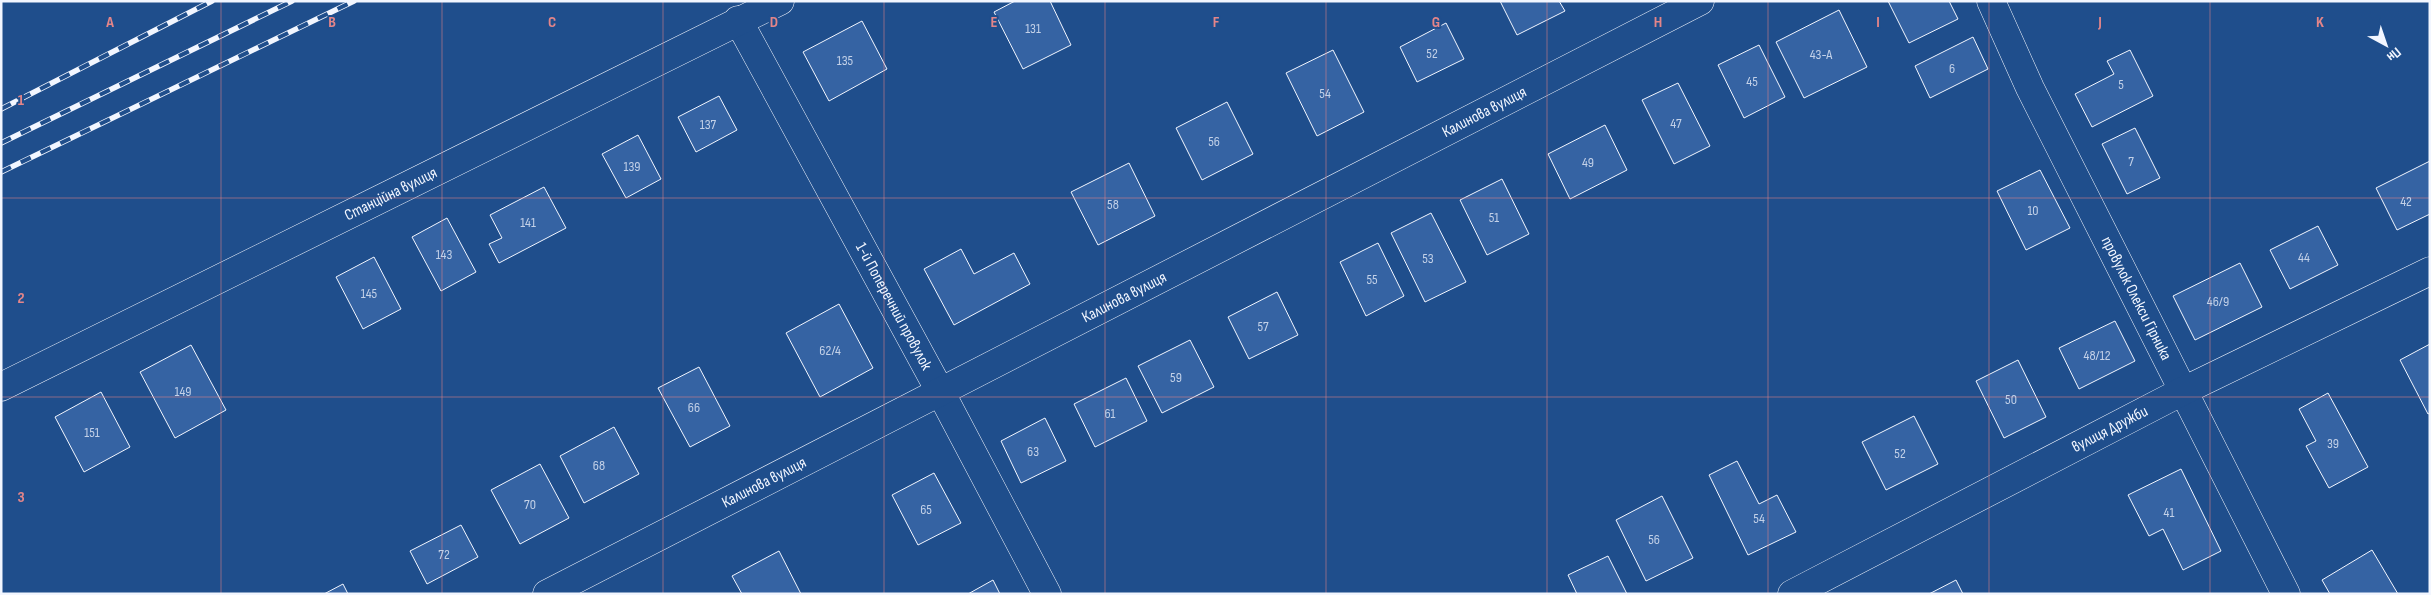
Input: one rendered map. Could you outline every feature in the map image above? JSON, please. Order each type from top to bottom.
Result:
[{"type":"street","name":"Станційна вулиця","points":[[1,387],[738,20],[780,1]]},
{"type":"street","name":"Калинова вулиця","points":[[547,594],[1700,1]]},
{"type":"street","name":"провулок Олекси Гірника","points":[[1991,1],[2030,88],[2185,390],[2286,594]]},
{"type":"street","name":"1-й Поперечний провулок","points":[[738,20],[941,393],[1047,594]]},
{"type":"street","name":"вулиця Дружби","points":[[1792,594],[2185,390],[2430,271]]},
{"type":"building","points":[[1015,1],[1050,1],[1071,45],[1023,69],[994,12]]},
{"type":"building","points":[[1500,1],[1559,1],[1565,11],[1517,35]]},
{"type":"building","points":[[1888,1],[1949,1],[1958,19],[1909,43]]},
{"type":"building","points":[[1839,10],[1867,67],[1804,98],[1776,42]]},
{"type":"building","points":[[862,21],[887,69],[829,101],[803,52]]},
{"type":"building","points":[[1446,23],[1464,59],[1417,82],[1400,47]]},
{"type":"building","points":[[1973,37],[1988,69],[1930,98],[1915,66]]},
{"type":"building","points":[[1759,45],[1785,97],[1744,118],[1718,65]]},
{"type":"building","points":[[1333,50],[1364,112],[1317,136],[1286,73]]},
{"type":"building","points":[[2130,50],[2153,96],[2092,127],[2075,94],[2114,74],[2107,61]]},
{"type":"building","points":[[1678,83],[1710,146],[1674,164],[1642,100]]},
{"type":"building","points":[[719,96],[737,130],[696,152],[678,117]]},
{"type":"building","points":[[1227,102],[1253,154],[1202,180],[1176,128]]},
{"type":"building","points":[[1605,125],[1627,170],[1570,199],[1548,154]]},
{"type":"building","points":[[2135,128],[2160,178],[2127,194],[2102,144]]},
{"type":"building","points":[[638,135],[661,179],[626,198],[602,154]]},
{"type":"building","points":[[2430,161],[2430,214],[2397,230],[2376,188]]},
{"type":"building","points":[[1129,163],[1155,216],[1098,245],[1071,192]]},
{"type":"building","points":[[2040,170],[2070,228],[2026,250],[1997,191]]},
{"type":"building","points":[[1502,179],[1529,234],[1487,255],[1460,200]]},
{"type":"building","points":[[544,187],[566,228],[499,263],[489,244],[502,238],[490,215]]},
{"type":"building","points":[[1431,213],[1466,282],[1425,302],[1391,233]]},
{"type":"building","points":[[447,218],[476,272],[441,291],[412,237]]},
{"type":"building","points":[[2318,226],[2338,265],[2290,289],[2270,250]]},
{"type":"building","points":[[1378,243],[1404,296],[1366,316],[1340,262]]},
{"type":"building","points":[[961,249],[974,274],[1014,253],[1030,284],[954,325],[924,269]]},
{"type":"building","points":[[374,257],[401,309],[363,329],[336,277]]},
{"type":"building","points":[[2240,263],[2262,307],[2195,340],[2173,296]]},
{"type":"building","points":[[1277,292],[1298,335],[1249,359],[1228,317]]},
{"type":"building","points":[[839,304],[873,368],[820,397],[786,333]]},
{"type":"building","points":[[2115,321],[2135,361],[2079,389],[2059,348]]},
{"type":"building","points":[[1190,340],[1214,387],[1162,413],[1138,366]]},
{"type":"building","points":[[2430,344],[2430,413],[2428,414],[2400,360]]},
{"type":"building","points":[[191,345],[226,410],[175,438],[140,372]]},
{"type":"building","points":[[2018,360],[2046,417],[2004,438],[1976,381]]},
{"type":"building","points":[[699,367],[730,426],[690,447],[658,388]]},
{"type":"building","points":[[1126,378],[1147,421],[1095,447],[1074,404]]},
{"type":"building","points":[[101,392],[130,447],[84,472],[55,417]]},
{"type":"building","points":[[2328,393],[2368,467],[2329,488],[2306,446],[2316,441],[2299,409]]},
{"type":"building","points":[[1914,416],[1938,464],[1886,490],[1862,442]]},
{"type":"building","points":[[1045,418],[1066,461],[1021,483],[1001,441]]},
{"type":"building","points":[[614,427],[639,474],[584,503],[560,456]]},
{"type":"building","points":[[1737,461],[1759,504],[1777,495],[1796,532],[1748,555],[1709,475]]},
{"type":"building","points":[[540,464],[569,518],[520,544],[491,490]]},
{"type":"building","points":[[2181,469],[2221,551],[2183,570],[2163,529],[2149,536],[2128,495]]},
{"type":"building","points":[[934,473],[961,523],[918,545],[892,495]]},
{"type":"building","points":[[1662,496],[1693,558],[1646,581],[1616,520]]},
{"type":"building","points":[[461,525],[478,557],[427,584],[410,551]]},
{"type":"building","points":[[2372,550],[2398,594],[2330,594],[2322,580]]},
{"type":"building","points":[[779,551],[801,594],[742,594],[732,576]]},
{"type":"building","points":[[1608,556],[1627,594],[1577,594],[1568,575]]},
{"type":"building","points":[[993,580],[1000,594],[968,594]]},
{"type":"building","points":[[1956,580],[1963,594],[1929,594]]},
{"type":"building","points":[[343,584],[348,594],[324,594]]},
{"type":"railway","points":[[1,109],[212,1]]},
{"type":"railway","points":[[1,143],[292,1]]},
{"type":"railway","points":[[1,172],[354,1]]}]
